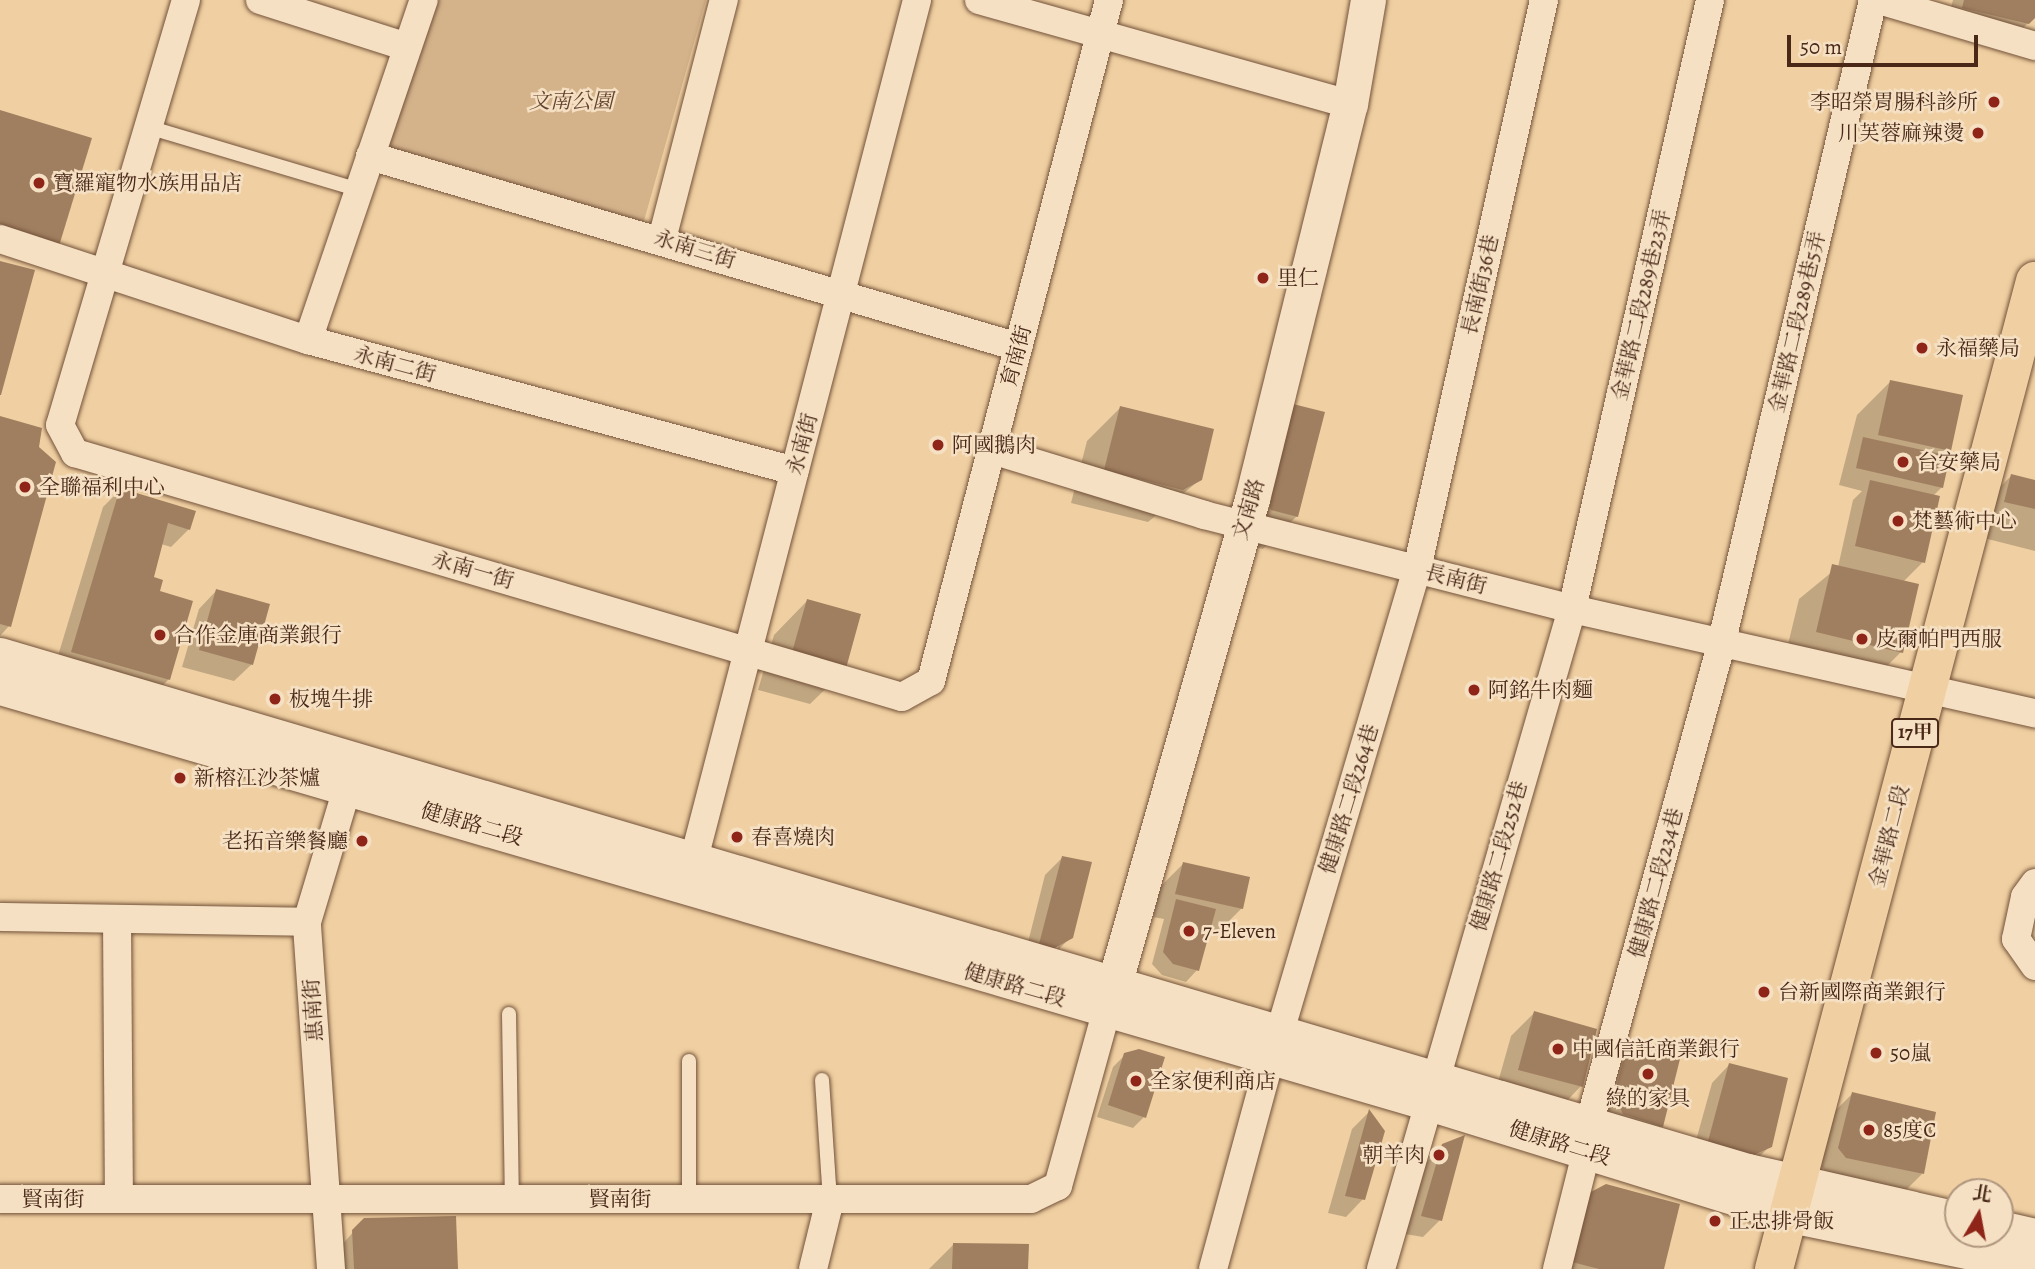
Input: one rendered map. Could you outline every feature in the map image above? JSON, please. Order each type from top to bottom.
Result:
[{"type":"main road","name":"金華路二段","points":[[1774,1269],[1795,1200],[1926,690],[2035,281]]},
{"type":"street","points":[[106,270],[186,0]]},
{"type":"street","points":[[260,0],[407,47]]},
{"type":"street","points":[[308,340],[424,0]]},
{"type":"street","points":[[662,239],[724,0]]},
{"type":"street","name":"永南街","points":[[691,872],[917,0]]},
{"type":"street","points":[[979,0],[1101,31],[1350,104]]},
{"type":"street","name":"育南街","points":[[902,696],[931,681],[1109,0]]},
{"type":"street","name":"文南路","points":[[1110,998],[1243,524],[1350,104],[1368,0]]},
{"type":"street","name":"長南街36巷","points":[[1417,569],[1544,0]]},
{"type":"street","name":"金華路二段289巷23弄","points":[[1572,609],[1710,0]]},
{"type":"street","name":"金華路二段289巷5弄","points":[[1721,645],[1873,0]]},
{"type":"street","points":[[1879,0],[2035,46]]},
{"type":"street","name":"永南三街","points":[[370,156],[662,239],[1018,346]]},
{"type":"street","name":"永南二街","points":[[0,239],[106,270],[308,340],[795,471]]},
{"type":"street","name":"永南一街","points":[[106,270],[60,425],[75,453],[902,696]]},
{"type":"street","name":"長南街","points":[[992,450],[1243,524],[1572,609],[1721,645],[2035,713]]},
{"type":"street","name":"健康路二段264巷","points":[[1213,1269],[1275,1044],[1417,569]]},
{"type":"street","name":"健康路二段252巷","points":[[1381,1269],[1572,609]]},
{"type":"street","name":"健康路二段234巷","points":[[1557,1269],[1589,1136],[1721,645]]},
{"type":"street","name":"健康路二段","points":[[0,655],[352,773],[1110,998],[1432,1088],[1795,1200],[2035,1265]]},
{"type":"street","name":"健康路二段","points":[[0,687],[352,773]]},
{"type":"street","name":"惠南街","points":[[331,1269],[307,922],[352,773]]},
{"type":"street","points":[[2035,883],[2025,897],[2016,939],[2035,966]]},
{"type":"street","points":[[0,917],[307,922]]},
{"type":"street","points":[[117,919],[119,1199]]},
{"type":"street","name":"賢南街","points":[[0,1199],[1031,1199],[1058,1186],[1110,998]]},
{"type":"street","points":[[813,1269],[830,1200]]},
{"type":"street","name":"健康路二段","points":[[1795,1200],[1944,1217]]},
{"type":"street","points":[[2014,1231],[2035,1236]]},
{"type":"lane","points":[[148,127],[359,190]]},
{"type":"lane","points":[[509,1014],[512,1199]]},
{"type":"lane","points":[[689,1061],[689,1199]]},
{"type":"lane","points":[[822,1080],[830,1200]]},
{"type":"green space","name":"文南公園","points":[[420,0],[706,0],[642,228],[366,143]]},
{"type":"building","points":[[1964,0],[2035,0],[2035,18],[2029,24],[1962,8]]},
{"type":"building","name":"寶羅寵物水族用品店","points":[[0,110],[92,138],[59,246],[0,228]]},
{"type":"building","points":[[0,261],[35,270],[1,395],[0,395]]},
{"type":"building","points":[[1890,380],[1963,395],[1951,451],[1878,435]]},
{"type":"building","points":[[1289,403],[1325,412],[1298,517],[1271,510],[1265,497]]},
{"type":"building","points":[[1120,406],[1214,429],[1202,480],[1183,490],[1104,470]]},
{"type":"building","name":"全聯福利中心","points":[[0,416],[42,428],[39,447],[56,462],[11,627],[0,624]]},
{"type":"building","name":"台安藥局","points":[[1863,437],[1950,456],[1943,488],[1856,468]]},
{"type":"building","points":[[2011,474],[2035,480],[2035,509],[2004,502]]},
{"type":"building","name":"梵藝術中心","points":[[1870,480],[1940,496],[1925,563],[1855,546]]},
{"type":"building","points":[[120,488],[196,511],[190,530],[168,523],[154,577],[163,580],[160,591],[193,601],[170,680],[71,652]]},
{"type":"building","points":[[1832,564],[1919,584],[1903,653],[1816,632]]},
{"type":"building","points":[[216,589],[270,604],[253,665],[199,650]]},
{"type":"building","points":[[807,599],[861,614],[845,672],[791,656]]},
{"type":"building","points":[[1062,856],[1092,862],[1073,938],[1053,949],[1039,944]]},
{"type":"building","points":[[1183,862],[1250,877],[1243,909],[1175,894]]},
{"type":"building","name":"7-Eleven","points":[[1176,899],[1216,909],[1199,971],[1173,964],[1163,952]]},
{"type":"building","name":"中國信託商業銀行","points":[[1534,1011],[1597,1029],[1583,1087],[1518,1070]]},
{"type":"building","name":"綠的家具","points":[[1629,1038],[1682,1051],[1663,1127],[1623,1114],[1614,1096]]},
{"type":"building","name":"全家便利商店","points":[[1139,1049],[1165,1057],[1146,1118],[1108,1105],[1124,1053]]},
{"type":"building","points":[[1729,1063],[1788,1078],[1772,1147],[1751,1156],[1707,1145]]},
{"type":"building","points":[[1852,1092],[1936,1112],[1924,1174],[1846,1158],[1838,1148]]},
{"type":"building","points":[[1369,1109],[1385,1131],[1365,1200],[1345,1196]]},
{"type":"building","points":[[1465,1135],[1442,1221],[1421,1216],[1442,1144]]},
{"type":"building","points":[[1606,1184],[1680,1204],[1664,1269],[1599,1269],[1572,1262],[1589,1193]]},
{"type":"building","points":[[456,1216],[458,1269],[354,1269],[352,1230],[364,1218]]},
{"type":"building","points":[[953,1243],[1029,1244],[1028,1269],[952,1269]]},
{"type":"place","name":"李昭榮胃腸科診所","points":[[1994,102]]},
{"type":"place","name":"川芙蓉麻辣燙","points":[[1978,133]]},
{"type":"place","name":"寶羅寵物水族用品店","points":[[39,183]]},
{"type":"place","name":"里仁","points":[[1263,278]]},
{"type":"place","name":"永福藥局","points":[[1922,348]]},
{"type":"place","name":"阿國鵝肉","points":[[938,445]]},
{"type":"place","name":"台安藥局","points":[[1903,462]]},
{"type":"place","name":"全聯福利中心","points":[[25,487]]},
{"type":"place","name":"梵藝術中心","points":[[1898,521]]},
{"type":"place","name":"合作金庫商業銀行","points":[[160,635]]},
{"type":"place","name":"皮爾帕門西服","points":[[1862,639]]},
{"type":"place","name":"阿銘牛肉麵","points":[[1474,690]]},
{"type":"place","name":"板塊牛排","points":[[275,699]]},
{"type":"place","name":"新榕江沙茶爐","points":[[180,778]]},
{"type":"place","name":"春喜燒肉","points":[[737,837]]},
{"type":"place","name":"老拓音樂餐廳","points":[[362,841]]},
{"type":"place","name":"7-Eleven","points":[[1189,931]]},
{"type":"place","name":"台新國際商業銀行","points":[[1764,992]]},
{"type":"place","name":"中國信託商業銀行","points":[[1558,1049]]},
{"type":"place","name":"50嵐","points":[[1876,1053]]},
{"type":"place","name":"綠的家具","points":[[1648,1074]]},
{"type":"place","name":"全家便利商店","points":[[1136,1081]]},
{"type":"place","name":"85度C","points":[[1869,1130]]},
{"type":"place","name":"朝羊肉","points":[[1439,1155]]},
{"type":"place","name":"正忠排骨飯","points":[[1715,1221]]}]
